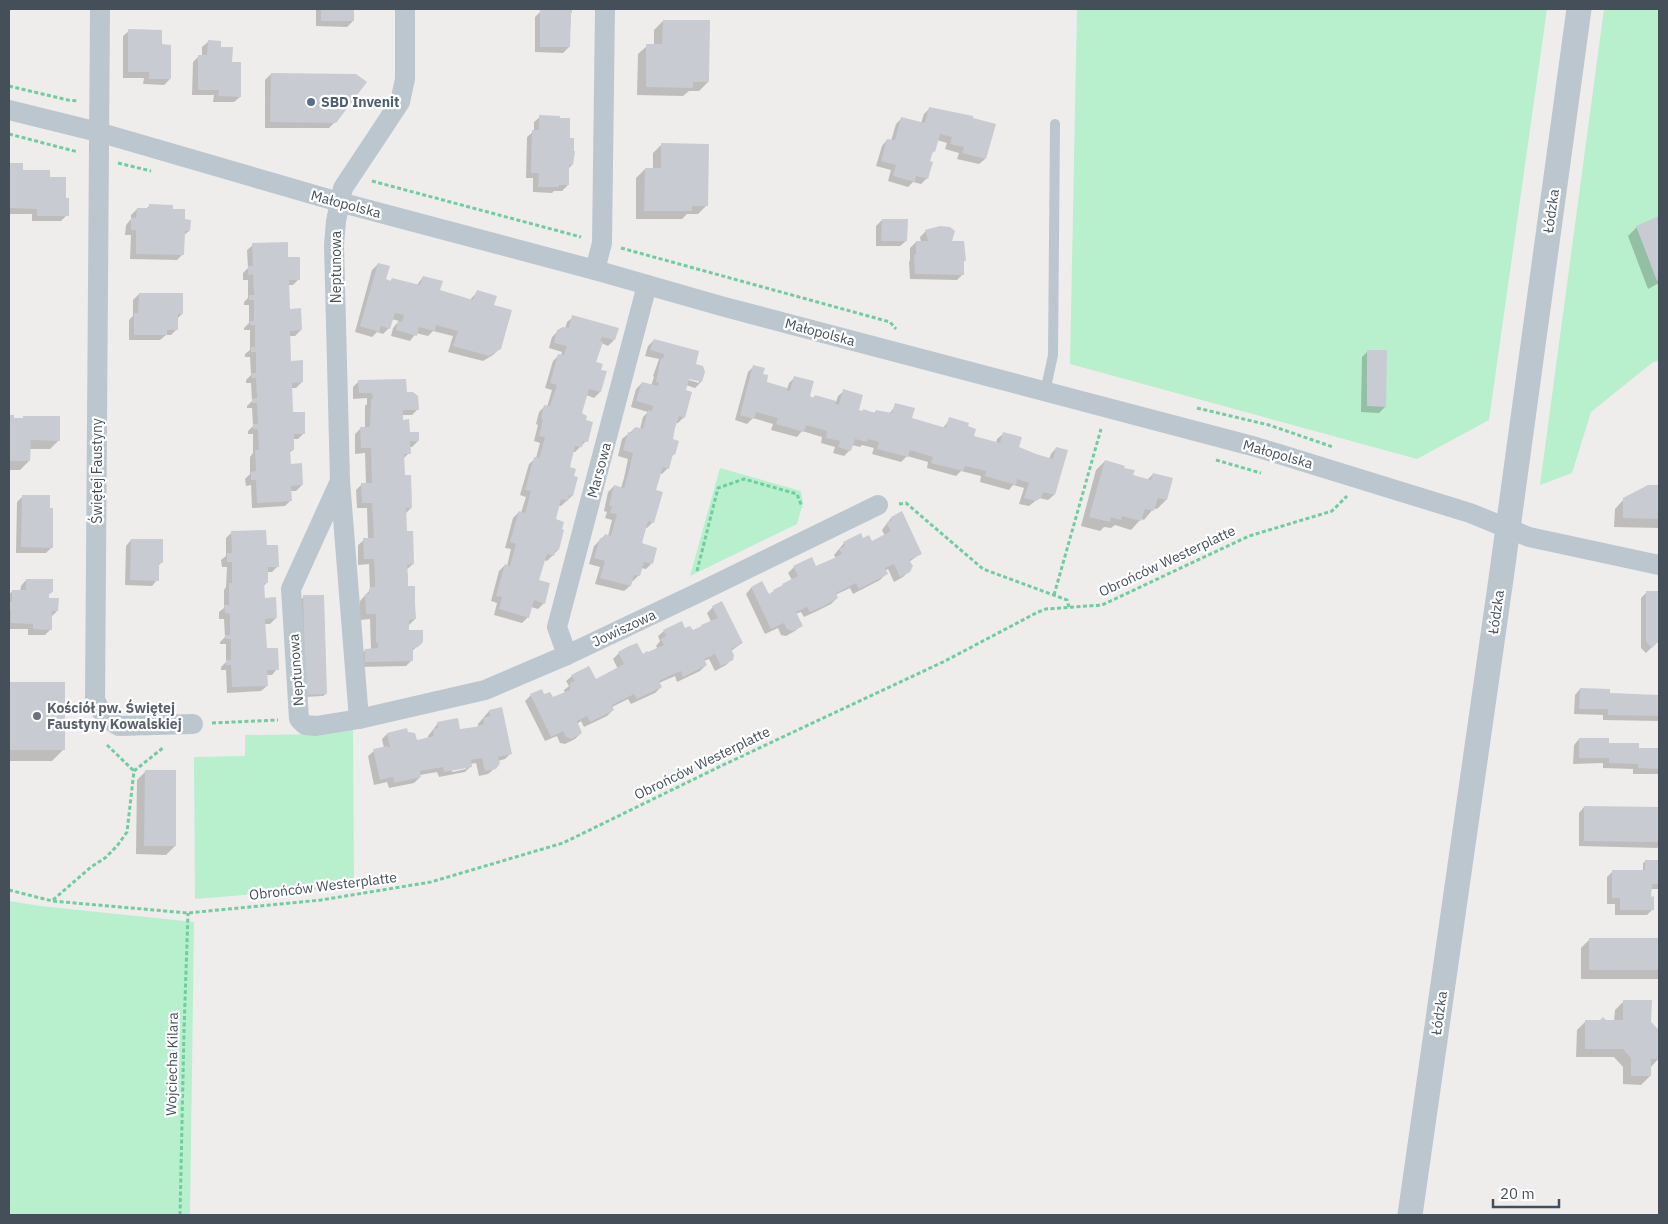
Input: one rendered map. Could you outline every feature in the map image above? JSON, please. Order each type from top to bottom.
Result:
[{"type":"street","points":[[98,132],[100,9]]},
{"type":"street","name":"Neptunowa","points":[[340,481],[291,589],[299,719],[305,725],[316,726],[359,719],[340,481],[334,245],[339,202],[343,188],[400,102],[405,79],[405,9]]},
{"type":"street","points":[[595,270],[602,243],[605,9]]},
{"type":"street","name":"Łódzka","points":[[1410,1215],[1508,529],[1579,9]]},
{"type":"street","name":"Małopolska","points":[[9,110],[98,132],[339,202],[1256,447],[1470,513],[1529,537],[1659,565]]},
{"type":"street","name":"Świętej Faustyny","points":[[98,132],[95,700],[101,712],[109,721],[118,726],[193,724]]},
{"type":"street","name":"Marsowa","points":[[566,655],[557,627],[648,285]]},
{"type":"street","name":"Jowiszowa","points":[[359,719],[485,690],[566,655],[878,505]]},
{"type":"lane","points":[[1045,392],[1052,355],[1055,124]]},
{"type":"path","points":[[9,86],[68,100],[99,104]]},
{"type":"path","points":[[350,175],[890,322],[898,331]]},
{"type":"path","points":[[1195,407],[1269,425],[1342,450]]},
{"type":"path","points":[[1054,595],[1101,429]]},
{"type":"path","name":"Obrońców Westerplatte","points":[[9,890],[52,901],[188,913],[320,900],[431,882],[563,843],[945,660],[1038,612],[1102,605],[1249,536],[1332,511],[1347,496],[1355,477]]},
{"type":"path","points":[[704,590],[697,572],[718,488],[744,479],[797,494],[802,507]]},
{"type":"path","points":[[878,505],[906,503],[983,569],[1067,600],[1069,608]]},
{"type":"path","points":[[52,901],[91,867],[105,858],[127,832],[134,771],[193,724],[299,719]]},
{"type":"path","name":"Wojciecha Kilara","points":[[180,1215],[183,1041],[188,913]]},
{"type":"green space","points":[[1077,9],[1547,9],[1489,420],[1417,459],[1070,364]]},
{"type":"green space","points":[[1604,9],[1659,9],[1659,361],[1653,362],[1591,412],[1572,473],[1540,485]]},
{"type":"green space","points":[[720,468],[801,491],[803,503],[797,524],[690,576]]},
{"type":"green space","points":[[353,729],[354,886],[195,899],[194,757],[245,756],[245,735],[326,734]]},
{"type":"green space","points":[[9,901],[194,922],[190,1215],[9,1215]]},
{"type":"building","points":[[321,9],[354,9],[354,21],[321,21]]},
{"type":"building","points":[[572,9],[570,47],[540,47],[540,10]]},
{"type":"building","points":[[663,20],[710,20],[709,82],[693,82],[693,88],[646,87],[646,44],[662,44]]},
{"type":"building","points":[[128,29],[162,30],[162,44],[171,45],[171,79],[149,79],[149,72],[128,72]]},
{"type":"building","points":[[208,40],[221,41],[221,47],[233,47],[232,62],[241,62],[241,97],[218,96],[219,90],[198,90],[198,55],[207,55]]},
{"type":"building","name":"SBD Invenit","points":[[271,73],[356,74],[367,82],[336,123],[270,122]]},
{"type":"building","points":[[929,107],[973,116],[973,118],[996,124],[986,159],[962,153],[964,147],[950,144],[952,137],[940,134],[935,152],[933,151],[930,161],[933,162],[928,179],[916,176],[915,182],[893,176],[896,165],[881,161],[887,139],[895,140],[901,117],[925,123]]},
{"type":"building","points":[[539,115],[570,118],[570,138],[574,138],[575,151],[573,165],[569,165],[569,185],[538,187],[539,173],[531,173],[532,130],[539,130]]},
{"type":"building","points":[[661,143],[709,144],[708,206],[692,206],[692,211],[644,211],[645,168],[661,168]]},
{"type":"building","points":[[9,163],[23,163],[23,170],[50,170],[50,177],[66,177],[66,198],[69,198],[69,216],[37,216],[37,209],[9,208]]},
{"type":"building","points":[[149,204],[173,205],[173,209],[185,209],[185,219],[191,220],[190,231],[185,231],[184,255],[136,254],[136,230],[131,230],[131,218],[136,218],[137,208],[149,208]]},
{"type":"building","points":[[1659,216],[1659,279],[1657,281],[1636,226]]},
{"type":"building","points":[[882,219],[908,219],[907,241],[881,241]]},
{"type":"building","points":[[940,226],[950,227],[955,231],[952,241],[964,241],[966,261],[964,261],[964,275],[915,274],[914,255],[916,254],[916,241],[928,241],[925,230]]},
{"type":"building","points":[[288,242],[288,257],[300,257],[300,280],[289,280],[290,309],[301,308],[302,330],[290,331],[291,361],[303,360],[303,382],[292,383],[293,412],[305,412],[305,434],[294,434],[294,450],[290,450],[291,464],[302,463],[303,485],[291,486],[292,501],[257,503],[256,480],[251,480],[251,472],[256,471],[255,450],[259,450],[258,429],[253,429],[253,424],[258,424],[257,403],[252,403],[252,399],[257,398],[256,378],[252,378],[251,373],[256,373],[256,352],[251,352],[251,347],[255,347],[255,325],[250,325],[250,321],[254,321],[254,300],[249,300],[249,295],[254,295],[253,274],[248,275],[248,266],[253,266],[252,243]]},
{"type":"building","points":[[378,263],[390,266],[386,279],[391,281],[392,278],[420,285],[423,276],[443,281],[440,290],[473,300],[477,290],[497,296],[494,305],[512,310],[501,349],[489,356],[453,346],[458,331],[436,325],[435,331],[419,327],[417,336],[396,330],[398,321],[402,322],[404,315],[395,313],[390,329],[381,326],[379,332],[360,326]]},
{"type":"building","points":[[139,293],[183,293],[183,314],[178,314],[178,330],[167,330],[167,335],[134,335],[134,313],[138,313]]},
{"type":"building","points":[[572,315],[619,328],[615,340],[602,337],[600,341],[603,342],[596,362],[603,364],[601,370],[607,371],[601,392],[589,389],[582,413],[587,416],[586,420],[593,422],[588,442],[583,441],[582,447],[575,446],[570,467],[576,469],[574,476],[578,477],[573,496],[569,495],[568,501],[561,499],[556,519],[564,522],[559,550],[556,550],[554,556],[547,554],[539,580],[550,583],[545,604],[534,600],[529,618],[499,609],[502,597],[496,596],[505,564],[510,566],[516,544],[510,542],[519,511],[525,513],[531,491],[525,490],[534,457],[539,458],[545,437],[539,436],[543,419],[541,419],[544,405],[550,406],[557,385],[550,383],[558,354],[564,355],[567,346],[554,343],[557,330],[563,327],[569,328]]},
{"type":"building","points":[[654,339],[699,351],[696,364],[703,366],[705,372],[702,382],[689,379],[686,390],[692,392],[685,418],[679,416],[675,428],[673,439],[679,441],[675,455],[673,454],[669,469],[663,467],[656,490],[663,492],[654,523],[648,521],[642,543],[657,548],[653,564],[644,562],[640,576],[634,575],[631,586],[600,578],[605,561],[594,558],[600,538],[603,539],[605,534],[611,536],[617,514],[610,513],[612,506],[609,506],[614,485],[624,488],[629,471],[633,453],[623,450],[628,432],[632,433],[636,427],[643,429],[648,410],[652,411],[653,406],[636,401],[642,382],[658,386],[659,383],[656,382],[661,358],[663,359],[664,354],[650,350]]},
{"type":"building","points":[[1367,350],[1387,350],[1386,407],[1367,406]]},
{"type":"building","points":[[753,365],[765,368],[763,374],[768,375],[767,382],[787,388],[786,390],[790,391],[794,376],[814,381],[810,396],[814,398],[815,395],[836,401],[835,404],[839,405],[843,389],[863,395],[859,410],[863,411],[863,409],[875,413],[876,410],[892,413],[895,403],[915,408],[912,418],[946,428],[949,417],[969,423],[968,426],[976,429],[974,436],[1000,443],[1003,432],[1022,437],[1019,447],[1053,459],[1056,447],[1068,450],[1055,495],[1043,492],[1041,498],[1036,501],[1024,498],[1029,483],[1017,479],[1016,485],[985,476],[986,471],[965,466],[963,471],[931,463],[933,457],[910,450],[908,457],[877,449],[879,442],[868,439],[867,442],[855,439],[851,451],[838,447],[840,441],[826,438],[827,431],[806,425],[804,432],[776,424],[778,418],[756,412],[754,419],[740,415]]},
{"type":"building","points":[[406,379],[407,392],[413,392],[418,396],[419,410],[403,410],[403,420],[409,419],[410,432],[419,432],[419,441],[410,441],[411,454],[404,454],[405,475],[411,475],[412,508],[406,508],[407,531],[413,531],[414,564],[407,565],[408,586],[415,586],[416,619],[409,620],[409,630],[423,630],[423,642],[418,647],[413,648],[413,661],[365,662],[365,649],[378,648],[378,643],[376,643],[376,614],[366,614],[365,594],[369,594],[371,587],[375,587],[374,559],[364,559],[363,538],[374,538],[372,503],[362,503],[361,483],[372,483],[371,448],[361,448],[360,427],[370,427],[371,399],[373,399],[372,393],[359,393],[358,380]]},
{"type":"building","points":[[9,415],[14,415],[14,418],[23,418],[23,416],[60,416],[60,441],[31,440],[30,461],[9,461]]},
{"type":"building","points":[[1105,460],[1125,466],[1124,468],[1135,470],[1133,475],[1151,480],[1153,473],[1173,478],[1167,500],[1158,498],[1154,511],[1145,509],[1141,521],[1122,516],[1121,520],[1111,517],[1110,522],[1089,517]]},
{"type":"building","points":[[1648,485],[1659,485],[1659,519],[1623,518],[1623,498]]},
{"type":"building","points":[[22,495],[50,495],[50,508],[53,508],[53,548],[21,547]]},
{"type":"building","points":[[902,511],[922,554],[909,560],[913,566],[910,572],[900,577],[894,564],[885,568],[888,574],[859,589],[856,583],[836,593],[838,598],[824,606],[810,612],[807,607],[796,612],[803,626],[793,631],[787,629],[784,623],[771,629],[751,587],[762,581],[769,594],[782,584],[798,576],[793,566],[812,557],[816,566],[832,559],[842,554],[839,549],[845,546],[843,542],[861,533],[863,538],[869,535],[872,541],[891,531],[886,523],[892,520],[891,517]]},
{"type":"building","points":[[266,530],[267,545],[278,545],[279,567],[268,567],[268,583],[264,583],[265,598],[276,597],[277,618],[265,619],[267,648],[278,648],[279,670],[267,670],[268,686],[232,687],[231,665],[226,665],[226,660],[231,660],[231,639],[226,639],[225,635],[230,635],[230,614],[225,613],[224,605],[229,605],[229,583],[232,583],[232,562],[227,562],[227,553],[232,553],[231,531]]},
{"type":"building","points":[[131,539],[163,539],[163,563],[159,563],[159,581],[130,580]]},
{"type":"building","points":[[26,579],[53,579],[53,592],[49,593],[49,598],[59,598],[58,611],[52,611],[52,630],[33,629],[33,624],[11,623],[9,602],[12,602],[12,590],[26,590]]},
{"type":"building","points":[[1646,591],[1659,591],[1659,641],[1652,648],[1646,642]]},
{"type":"building","points":[[303,595],[324,595],[327,694],[306,695]]},
{"type":"building","points":[[722,601],[743,643],[731,649],[734,655],[733,660],[721,666],[715,654],[704,659],[707,665],[683,677],[681,671],[659,681],[662,687],[637,699],[634,694],[612,705],[614,710],[590,722],[587,716],[577,721],[582,733],[572,739],[566,737],[563,731],[551,737],[530,694],[542,689],[544,694],[550,692],[553,697],[570,690],[570,683],[575,681],[571,675],[589,666],[596,679],[624,664],[618,652],[627,647],[637,643],[643,654],[664,645],[661,639],[666,636],[663,630],[682,621],[685,628],[690,626],[693,630],[718,618],[712,606]]},
{"type":"building","name":"Kościół pw. Świętej Faustyny Kowalskiej","points":[[9,682],[65,682],[65,750],[9,750]]},
{"type":"building","points":[[1580,688],[1610,689],[1610,693],[1659,695],[1659,716],[1608,715],[1608,709],[1579,709]]},
{"type":"building","points":[[502,707],[512,754],[498,757],[500,763],[496,769],[485,771],[482,758],[471,760],[472,767],[444,772],[443,767],[420,771],[421,777],[394,783],[393,777],[380,780],[373,749],[390,747],[387,733],[407,728],[408,732],[415,733],[417,740],[434,736],[433,729],[438,728],[437,722],[458,718],[460,729],[475,727],[484,724],[483,718],[490,716],[489,710]]},
{"type":"building","points":[[1579,738],[1609,738],[1609,743],[1639,743],[1639,748],[1659,748],[1659,769],[1638,768],[1638,764],[1609,763],[1609,758],[1579,758]]},
{"type":"building","points":[[145,770],[176,770],[176,846],[144,846]]},
{"type":"building","points":[[1584,806],[1659,807],[1659,842],[1584,841]]},
{"type":"building","points":[[1645,860],[1659,860],[1659,884],[1652,884],[1651,897],[1654,896],[1654,910],[1620,910],[1620,898],[1612,898],[1612,870],[1645,870]]},
{"type":"building","points":[[1589,938],[1659,938],[1659,970],[1589,970]]},
{"type":"building","points":[[1623,1000],[1652,1000],[1651,1022],[1659,1030],[1659,1059],[1651,1059],[1651,1076],[1631,1076],[1631,1058],[1623,1049],[1585,1049],[1585,1020],[1600,1020],[1603,1017],[1606,1020],[1623,1020]]},
{"type":"place","name":"SBD Invenit","points":[[311,102]]},
{"type":"place","name":"Kościół pw. Świętej Faustyny Kowalskiej","points":[[37,716]]}]
